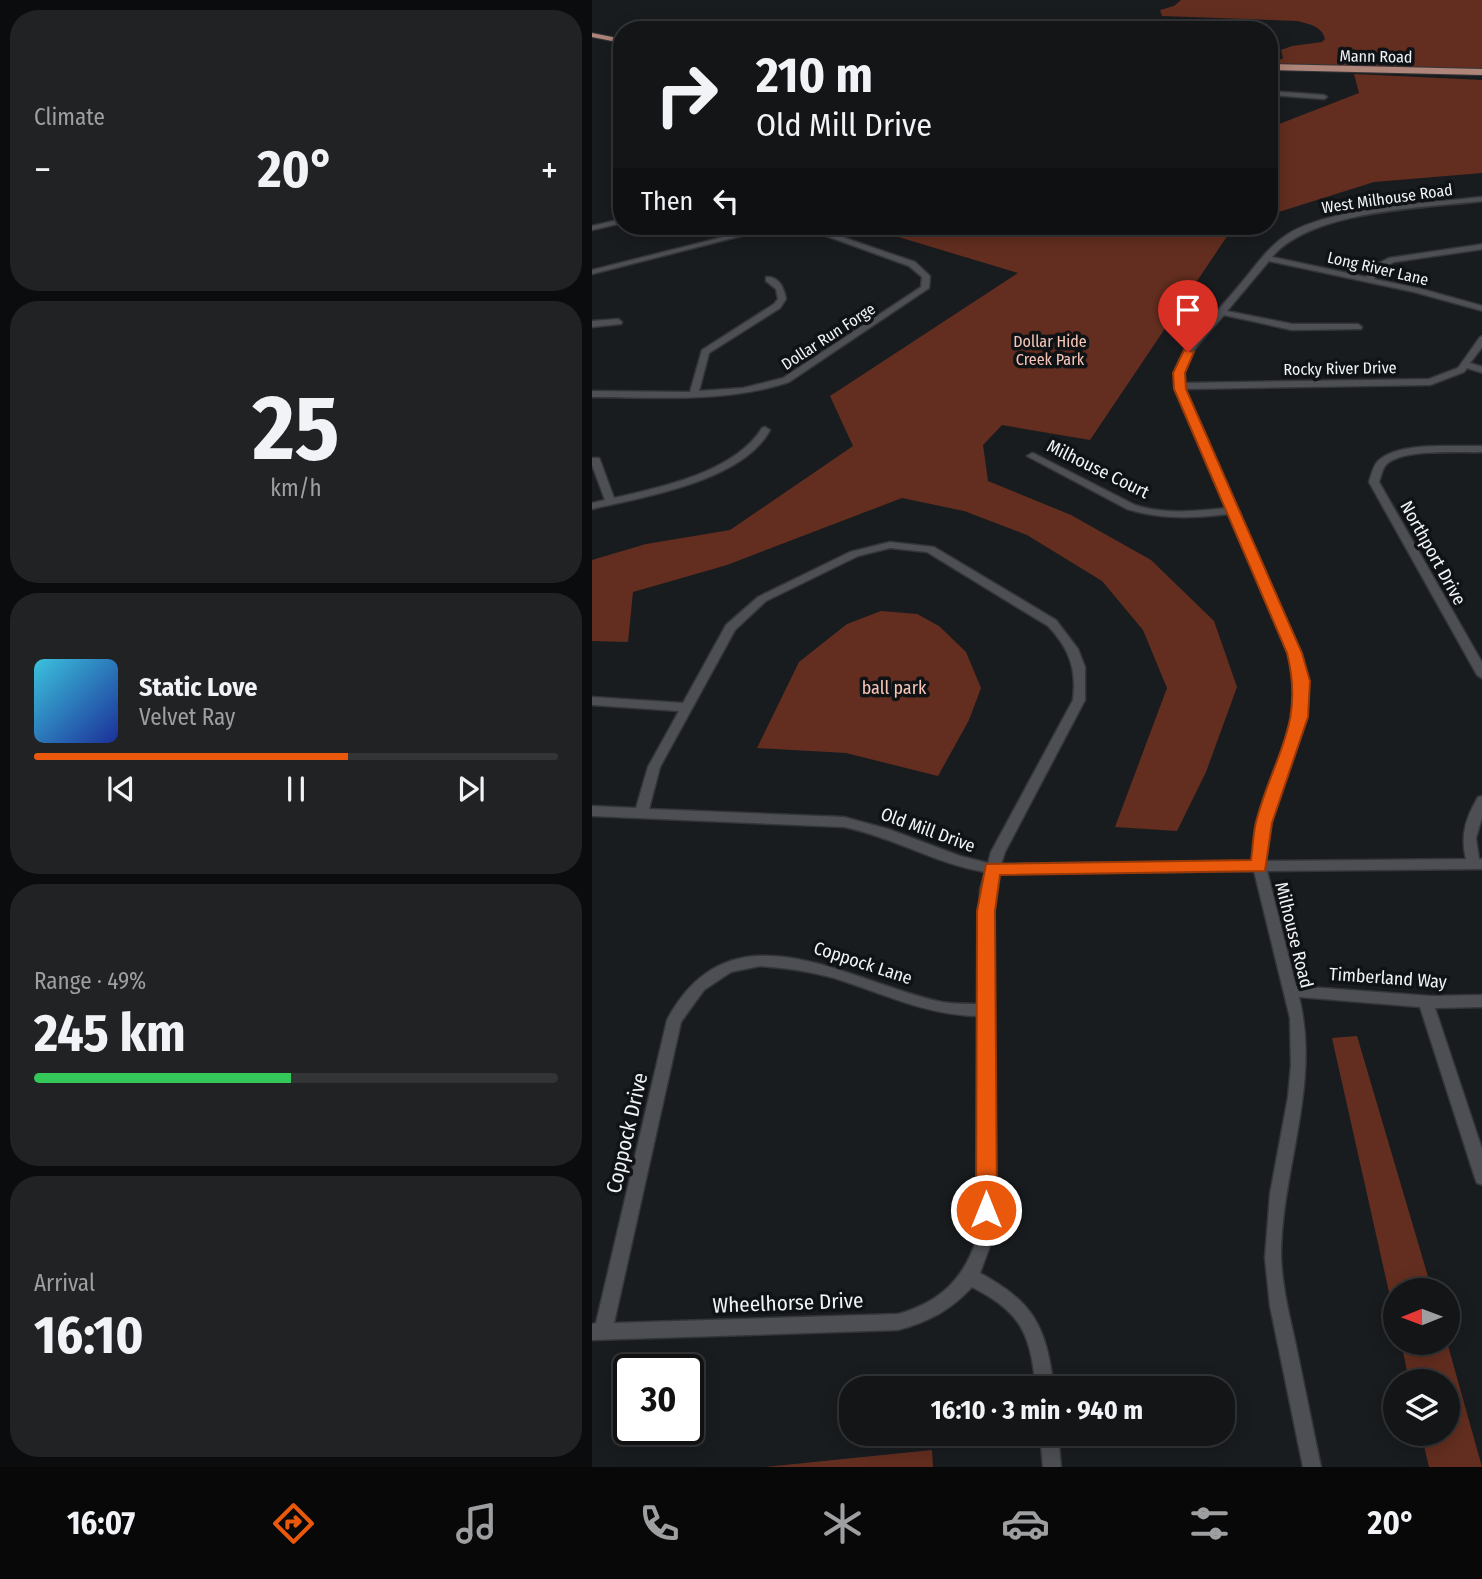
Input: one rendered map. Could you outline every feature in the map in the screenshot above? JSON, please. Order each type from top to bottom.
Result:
[{"type":"main road","points":[[592,36],[613,40]]},
{"type":"main road","name":"Mann Road","points":[[1278,67],[1483,72]]},
{"type":"street","points":[[1278,94],[1324,97]]},
{"type":"street","name":"West Milhouse Road","points":[[1267,258],[1287,236],[1326,220],[1483,199]]},
{"type":"street","points":[[592,228],[613,223]]},
{"type":"street","points":[[592,272],[741,235]]},
{"type":"street","name":"Dollar Run Forge","points":[[592,394],[757,391],[786,380],[925,288],[926,276],[912,264],[829,235]]},
{"type":"street","points":[[1368,279],[1380,266],[1392,260],[1483,246]]},
{"type":"street","points":[[1179,386],[1183,360],[1267,258]]},
{"type":"street","name":"Long River Lane","points":[[1267,258],[1368,279],[1483,309]]},
{"type":"street","points":[[694,393],[702,357],[710,346],[777,306],[782,299],[780,288],[769,279]]},
{"type":"street","points":[[1220,312],[1292,327],[1358,327]]},
{"type":"street","points":[[592,324],[618,322]]},
{"type":"street","points":[[1483,339],[1466,365],[1483,370]]},
{"type":"street","name":"Rocky River Drive","points":[[1179,386],[1419,383],[1451,376],[1466,365]]},
{"type":"street","name":"Milhouse Road","points":[[1179,386],[1295,653],[1302,687],[1300,717],[1264,823],[1259,866],[1297,1018],[1299,1065],[1296,1097],[1277,1206],[1273,1258],[1279,1306],[1312,1467]]},
{"type":"street","points":[[592,506],[684,485],[706,476],[759,443],[765,430]]},
{"type":"street","name":"Northport Drive","points":[[1483,449],[1402,453],[1381,464],[1376,470],[1375,483],[1483,676]]},
{"type":"street","name":"Milhouse Court","points":[[1032,456],[1130,507],[1146,512],[1177,516],[1233,511]]},
{"type":"street","points":[[595,460],[611,502]]},
{"type":"street","points":[[641,813],[654,767],[724,637],[749,609],[770,595],[854,554],[873,547],[894,544],[917,546],[941,554],[1042,617],[1067,639],[1078,659],[1082,684],[1078,700],[1001,846],[992,868],[986,898],[986,1235],[983,1252],[969,1277],[1009,1299],[1028,1320],[1041,1352],[1044,1376]]},
{"type":"street","points":[[592,701],[687,707]]},
{"type":"street","points":[[1478,864],[1468,841],[1468,831],[1483,800]]},
{"type":"street","name":"Old Mill Drive","points":[[592,811],[855,824],[881,831],[942,857],[992,868],[1478,864]]},
{"type":"street","name":"Coppock Lane","points":[[728,967],[758,960],[788,960],[937,1007],[986,1010]]},
{"type":"street","name":"Coppock Drive","points":[[598,1332],[674,1020],[685,1000],[702,983],[728,967]]},
{"type":"street","name":"Timberland Way","points":[[1291,991],[1425,1001],[1483,1001]]},
{"type":"street","points":[[1425,1001],[1483,1178]]},
{"type":"street","name":"Wheelhorse Drive","points":[[598,1332],[891,1323],[919,1316],[940,1306],[960,1289],[969,1277]]},
{"type":"street","points":[[1050,1446],[1052,1467]]},
{"type":"green space","points":[[1181,0],[1482,0],[1482,70],[1278,64],[1283,58],[1281,50],[1322,42],[1325,39],[1321,31],[1297,21],[1162,16],[1160,10],[1174,6]]},
{"type":"green space","points":[[1354,74],[1482,80],[1482,173],[1374,182],[1278,212],[1278,124],[1359,93]]},
{"type":"green space","name":"Dollar Hide Creek Park","points":[[892,235],[1228,235],[1090,440],[1002,425],[983,445],[988,481],[1071,515],[1151,560],[1214,621],[1237,687],[1206,772],[1177,831],[1115,827],[1167,688],[1143,630],[1102,581],[1027,535],[964,511],[902,498],[727,565],[633,592],[628,642],[592,641],[592,560],[646,544],[730,530],[853,446],[830,396],[1018,273]]},
{"type":"green space","name":"ball park","points":[[881,611],[917,614],[939,626],[966,652],[981,688],[969,720],[938,776],[846,753],[757,748],[799,662],[847,624]]},
{"type":"green space","points":[[1357,1036],[1428,1278],[1386,1278],[1332,1038]]},
{"type":"green space","points":[[1404,1355],[1451,1355],[1455,1369],[1407,1369]]},
{"type":"green space","points":[[1460,1388],[1482,1467],[1429,1467],[1424,1446],[1460,1446]]},
{"type":"green space","points":[[932,1450],[933,1467],[765,1467]]},
{"type":"route","points":[[986,1210],[986,898],[992,868],[1017,870],[1259,866],[1264,823],[1300,717],[1302,681],[1295,653],[1180,389],[1179,373],[1188,352]]}]
